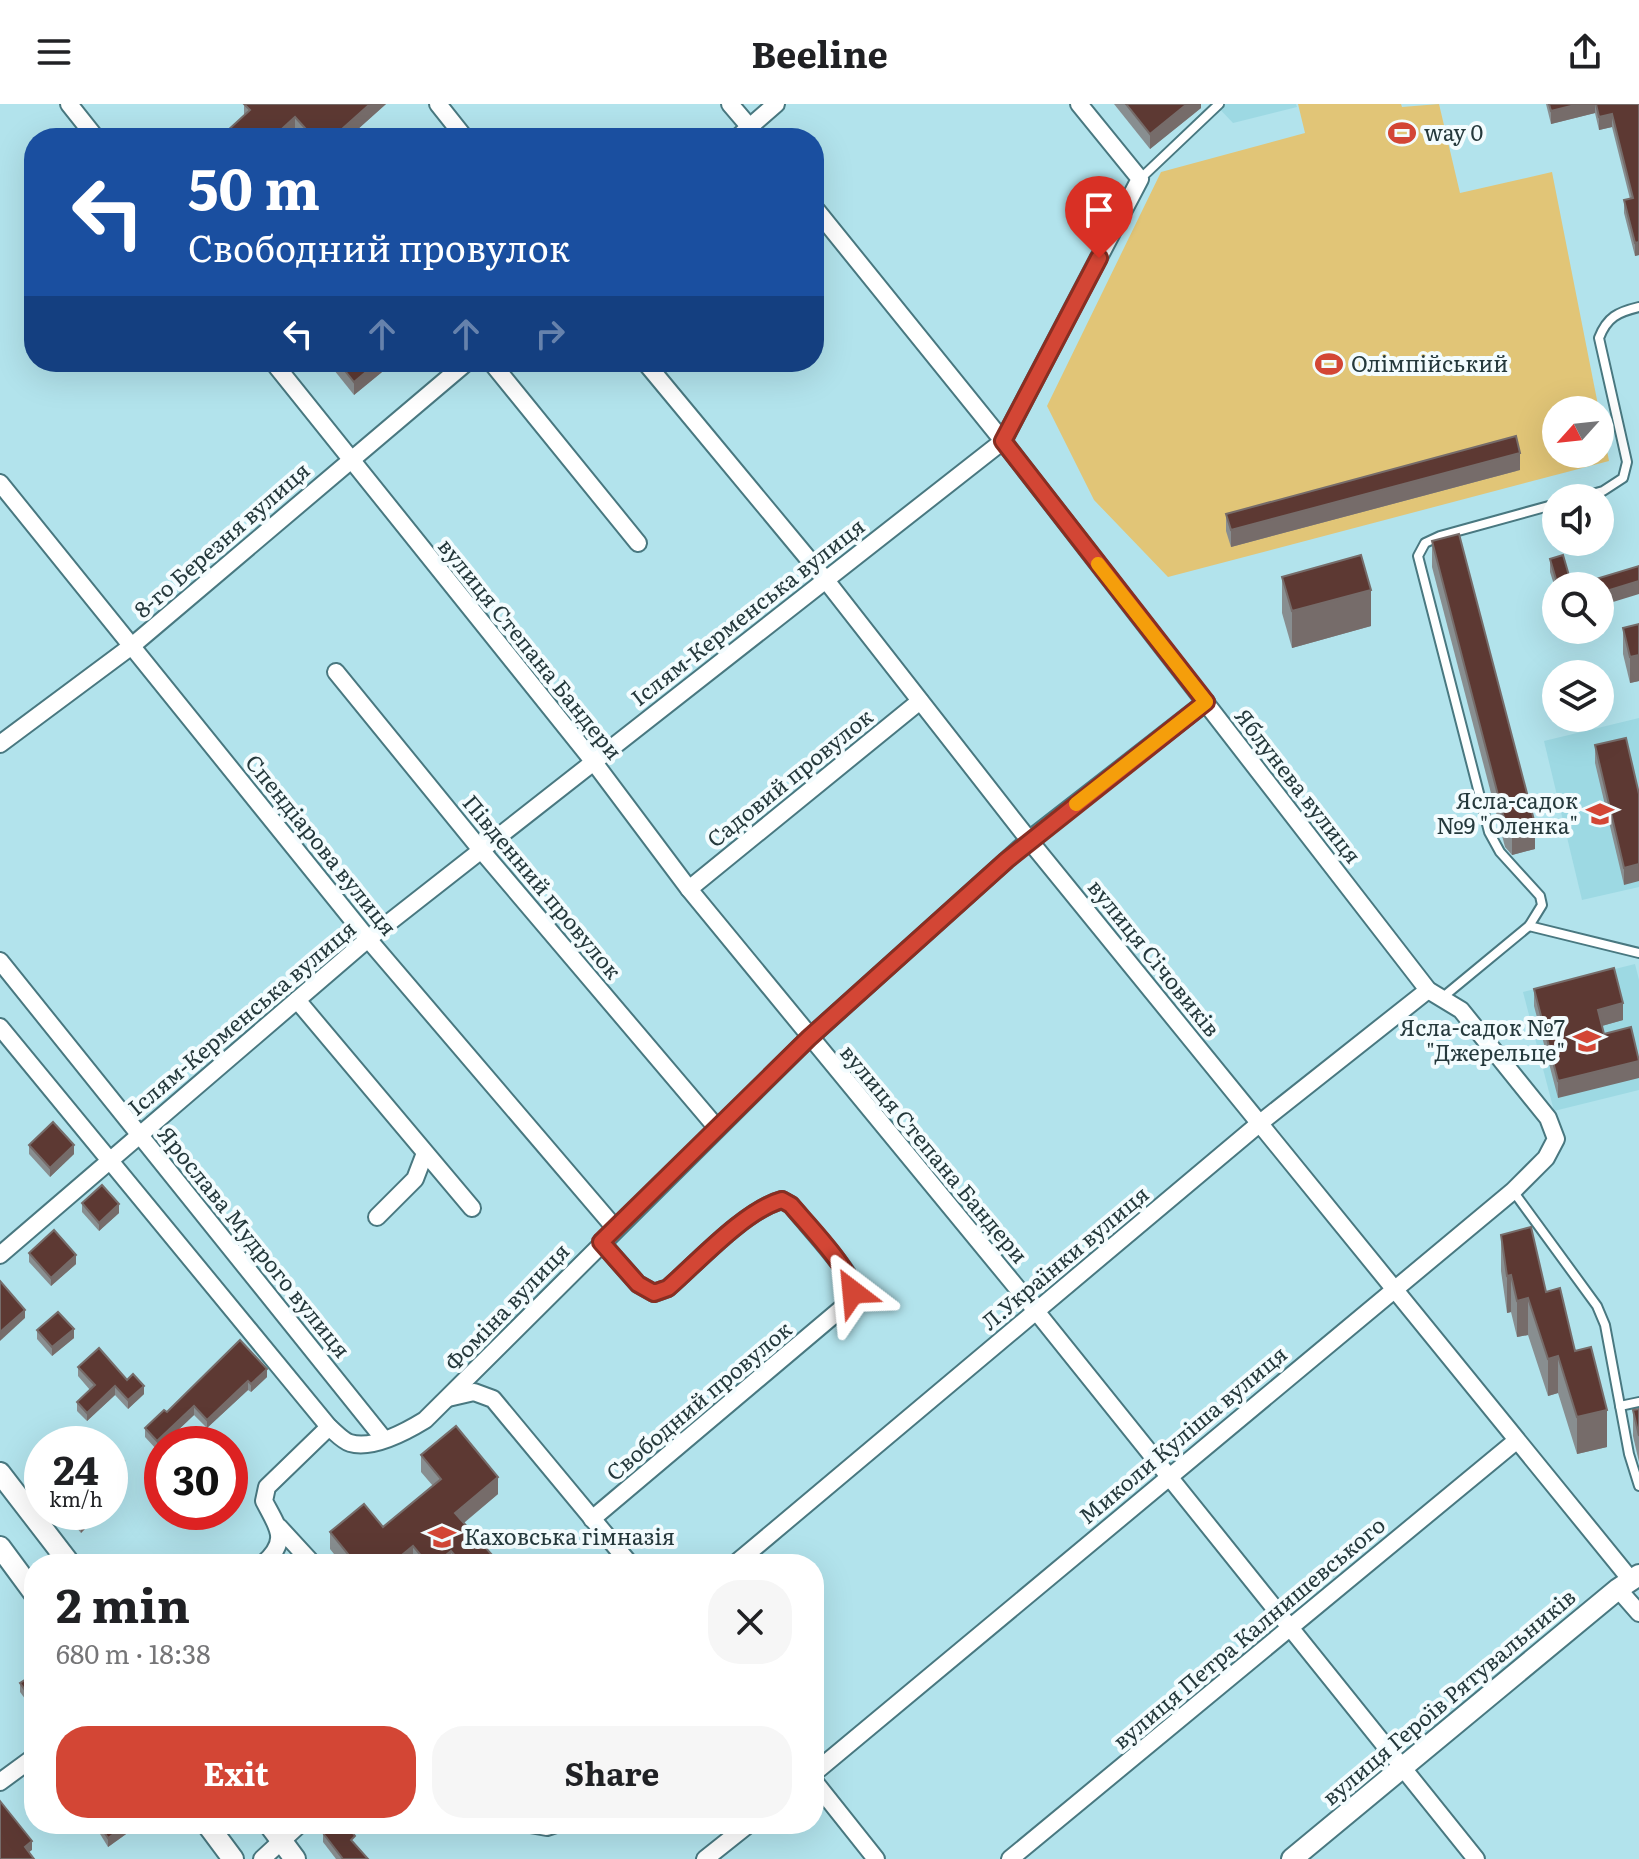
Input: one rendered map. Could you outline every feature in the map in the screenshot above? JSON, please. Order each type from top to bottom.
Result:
[{"type":"street","points":[[69,104],[88,128]]},
{"type":"street","points":[[438,104],[457,128]]},
{"type":"street","points":[[730,104],[744,128]]},
{"type":"street","points":[[754,128],[776,104]]},
{"type":"street","points":[[1079,104],[1140,179]]},
{"type":"street","name":"Іслям-Керменська вулиця","points":[[0,1255],[368,939],[1003,441],[1140,179]]},
{"type":"street","name":"Яблунева вулиця","points":[[824,219],[1003,441],[1435,994],[1461,1010],[1548,1118]]},
{"type":"street","name":"вулиця Степана Бандери","points":[[281,372],[593,761],[689,889],[1036,1311],[1476,1859]]},
{"type":"street","name":"8-го Березня вулиця","points":[[0,744],[133,645],[455,372]]},
{"type":"street","points":[[499,372],[638,543]]},
{"type":"street","name":"вулиця Січовиків","points":[[653,372],[825,579],[1029,840],[1629,1581],[1639,1613]]},
{"type":"street","name":"Спендіарова вулиця","points":[[0,483],[368,939],[615,1228]]},
{"type":"street","name":"Південний провулок","points":[[336,672],[481,850],[717,1128]]},
{"type":"street","name":"Садовий провулок","points":[[689,889],[920,701]]},
{"type":"street","name":"Фоміна вулиця","points":[[447,1399],[615,1228],[809,1038],[1029,840],[1206,702]]},
{"type":"street","name":"Ярослава Мудрого вулиця","points":[[0,961],[383,1438]]},
{"type":"street","name":"Л.Українки вулиця","points":[[747,1554],[1260,1123],[1435,994]]},
{"type":"street","points":[[297,1000],[472,1208]]},
{"type":"street","points":[[0,1027],[329,1427],[349,1443],[383,1438],[403,1433],[425,1420],[447,1399],[474,1392],[493,1399],[619,1554]]},
{"type":"street","name":"Миколи Куліша вулиця","points":[[824,1765],[1168,1475],[1513,1191],[1546,1158],[1556,1139],[1548,1118]]},
{"type":"street","points":[[377,1217],[415,1179],[425,1153]]},
{"type":"street","name":"Свободний провулок","points":[[592,1519],[848,1303],[853,1292],[853,1284],[844,1271],[791,1205],[782,1200],[770,1203],[750,1217],[668,1288],[654,1293],[638,1284],[601,1242]]},
{"type":"street","points":[[304,1554],[279,1527],[264,1501],[267,1487],[329,1427]]},
{"type":"street","name":"вулиця Петра Калнишевського","points":[[1010,1859],[1516,1441]]},
{"type":"street","points":[[0,1473],[62,1554]]},
{"type":"street","points":[[273,1554],[278,1549],[279,1527]]},
{"type":"street","points":[[0,1547],[24,1579]]},
{"type":"street","name":"вулиця Героїв Рятувальників","points":[[1292,1859],[1629,1581]]},
{"type":"street","points":[[0,1782],[24,1764]]},
{"type":"street","points":[[824,1794],[876,1859]]},
{"type":"street","points":[[214,1834],[233,1859]]},
{"type":"street","points":[[262,1859],[273,1834]]},
{"type":"street","points":[[276,1834],[295,1859]]},
{"type":"street","points":[[705,1859],[736,1834]]},
{"type":"lane","points":[[1140,179],[1219,104]]},
{"type":"lane","points":[[1614,484],[1623,478],[1627,462],[1599,338],[1605,322],[1621,311],[1639,307]]},
{"type":"lane","points":[[1435,994],[1529,926],[1542,905],[1540,896],[1500,852],[1489,832],[1418,556],[1425,543],[1440,536],[1542,508]]},
{"type":"lane","points":[[1529,926],[1639,953]]},
{"type":"lane","points":[[1513,1191],[1597,1306],[1605,1325],[1639,1486]]},
{"type":"lane","points":[[1620,1406],[1639,1402]]},
{"type":"shaded area","points":[[1215,104],[1296,104],[1297,107],[1233,123]]},
{"type":"shaded area","name":"Олімпійський","points":[[1298,104],[1401,104],[1402,107],[1439,104],[1460,193],[1552,172],[1596,396],[1542,396],[1542,468],[1582,468],[1168,577],[1094,500],[1047,406],[1161,172],[1305,133]]},
{"type":"shaded area","name":"Ясла-садок №9 \"Оленка\"","points":[[1639,718],[1639,887],[1582,900],[1544,741],[1581,732],[1614,732],[1614,724]]},
{"type":"shaded area","name":"Ясла-садок №7 \"Джерельце\"","points":[[1635,964],[1639,980],[1639,1090],[1554,1111],[1523,992]]},
{"type":"building","points":[[244,104],[370,104],[343,128],[305,128],[295,117],[283,128],[230,128],[250,110]]},
{"type":"building","points":[[1126,104],[1187,104],[1150,134]]},
{"type":"building","points":[[1549,104],[1579,104],[1551,111]]},
{"type":"building","points":[[1596,104],[1639,104],[1639,242],[1635,243],[1624,200],[1633,198],[1612,114],[1599,117]]},
{"type":"building","points":[[346,372],[366,372],[354,382]]},
{"type":"building","points":[[1516,436],[1520,453],[1231,530],[1226,514]]},
{"type":"building","points":[[1459,534],[1535,824],[1512,830],[1505,822],[1432,541]]},
{"type":"building","points":[[1361,555],[1371,590],[1292,611],[1282,577]]},
{"type":"building","points":[[1563,556],[1568,572],[1554,572],[1550,559]]},
{"type":"building","points":[[1639,566],[1639,581],[1614,589],[1614,574]]},
{"type":"building","points":[[1639,624],[1639,655],[1630,657],[1623,628]]},
{"type":"building","points":[[1626,738],[1639,794],[1639,864],[1624,868],[1595,745]]},
{"type":"building","points":[[1614,968],[1623,1003],[1598,1010],[1604,1034],[1631,1027],[1639,1061],[1558,1081],[1534,989]]},
{"type":"building","points":[[53,1122],[74,1145],[50,1168],[29,1145]]},
{"type":"building","points":[[102,1185],[119,1204],[99,1223],[82,1203]]},
{"type":"building","points":[[1531,1227],[1546,1292],[1560,1288],[1575,1351],[1591,1347],[1607,1410],[1577,1417],[1558,1356],[1548,1359],[1528,1298],[1517,1301],[1511,1275],[1507,1276],[1501,1235]]},
{"type":"building","points":[[54,1230],[76,1255],[51,1278],[29,1253]]},
{"type":"building","points":[[0,1281],[25,1310],[0,1332]]},
{"type":"building","points":[[58,1312],[74,1329],[52,1347],[37,1330]]},
{"type":"building","points":[[240,1340],[267,1369],[251,1384],[248,1381],[207,1420],[194,1406],[173,1426],[147,1426],[164,1410],[167,1412]]},
{"type":"building","points":[[99,1348],[127,1380],[133,1374],[144,1386],[128,1400],[115,1386],[87,1413],[77,1402],[95,1385],[78,1367]]},
{"type":"building","points":[[1639,1409],[1639,1436],[1633,1410]]},
{"type":"building","points":[[456,1426],[498,1477],[455,1513],[491,1554],[454,1554],[451,1551],[447,1554],[420,1554],[413,1546],[403,1554],[348,1554],[330,1532],[364,1504],[383,1527],[441,1479],[421,1455]]},
{"type":"building","points":[[0,1801],[32,1841],[25,1847],[34,1859],[0,1859]]},
{"type":"building","points":[[324,1834],[354,1834],[351,1840],[368,1859],[343,1859]]},
{"type":"slow traffic","points":[[1076,804],[1206,702],[1098,564]]},
{"type":"place","name":"way 0","points":[[1402,133]]},
{"type":"place","name":"Олімпійський","points":[[1329,364]]},
{"type":"place","name":"Ясла-садок №9 \"Оленка\"","points":[[1600,814]]},
{"type":"place","name":"Ясла-садок №7 \"Джерельце\"","points":[[1587,1041]]},
{"type":"place","name":"Каховська гімназія","points":[[442,1537]]},
{"type":"route","points":[[853,1292],[853,1284],[844,1271],[791,1205],[782,1200],[770,1203],[750,1217],[668,1288],[654,1293],[638,1284],[601,1242],[809,1038],[1029,840],[1206,702],[1003,441],[1099,258]]}]
